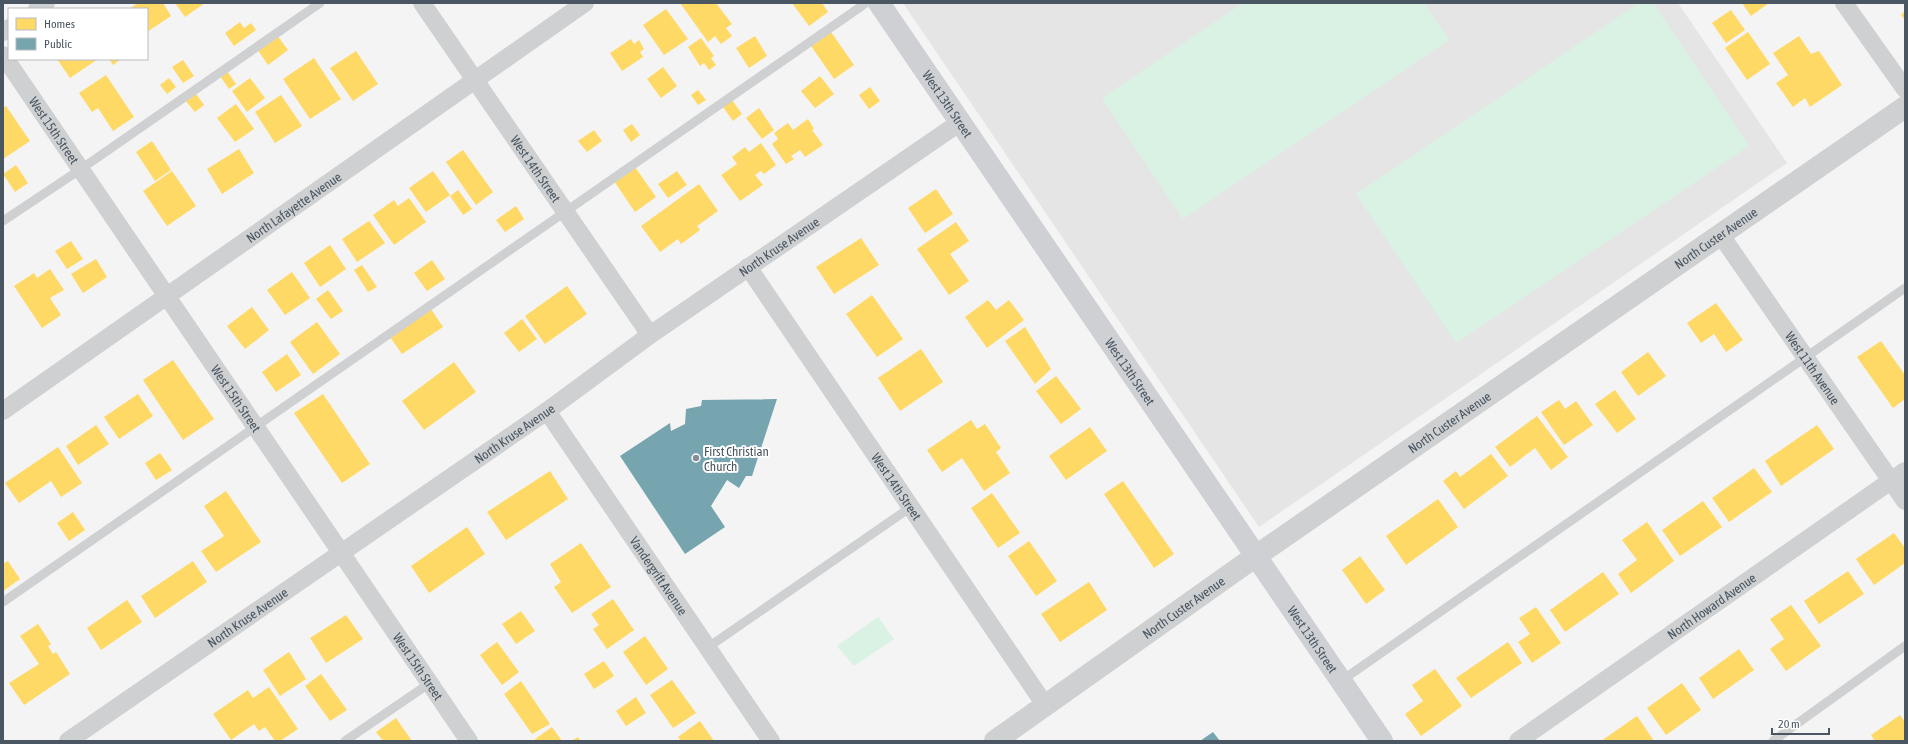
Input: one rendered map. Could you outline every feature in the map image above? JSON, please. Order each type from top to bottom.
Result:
[{"type":"main road","name":"West 13th Street","points":[[879,3],[959,123],[1382,741]]},
{"type":"street","name":"West 14th Street","points":[[422,3],[650,335]]},
{"type":"street","name":"North Lafayette Avenue","points":[[3,412],[585,3]]},
{"type":"street","points":[[1844,3],[1905,89]]},
{"type":"street","name":"West 15th Street","points":[[3,55],[469,741]]},
{"type":"street","name":"North Custer Avenue","points":[[1008,735],[1045,705],[1256,556],[1905,107]]},
{"type":"street","name":"North Kruse Avenue","points":[[68,741],[547,411],[650,335],[748,267],[959,123]]},
{"type":"street","name":"West 11th Avenue","points":[[1720,234],[1805,357],[1898,476],[1905,502]]},
{"type":"street","name":"West 14th Street","points":[[748,267],[1045,705]]},
{"type":"street","name":"Vandergrift Avenue","points":[[547,411],[770,741]]},
{"type":"street","name":"North Howard Avenue","points":[[1518,741],[1898,476]]},
{"type":"lane","points":[[3,221],[81,170],[320,3]]},
{"type":"lane","points":[[3,602],[566,213],[866,3]]},
{"type":"lane","points":[[1341,681],[1905,288]]},
{"type":"lane","points":[[707,648],[911,507]]},
{"type":"lane","points":[[1773,741],[1905,646]]},
{"type":"lane","points":[[345,741],[430,683]]},
{"type":"shaded area","points":[[903,3],[1678,3],[1787,163],[1259,527]]},
{"type":"green space","points":[[1243,3],[1424,3],[1449,40],[1183,219],[1102,98]]},
{"type":"green space","points":[[1639,3],[1653,3],[1749,146],[1456,343],[1356,194]]},
{"type":"green space","points":[[878,617],[894,639],[854,666],[837,646]]},
{"type":"building: Homes","points":[[138,3],[163,3],[171,16],[148,31],[148,8],[130,8]]},
{"type":"building: Homes","points":[[175,3],[205,3],[185,17]]},
{"type":"building: Homes","points":[[680,3],[716,3],[732,24],[726,28],[732,36],[721,44],[715,36],[708,42]]},
{"type":"building: Homes","points":[[792,3],[822,3],[828,12],[809,26]]},
{"type":"building: Homes","points":[[1742,3],[1769,3],[1751,16]]},
{"type":"building: Homes","points":[[666,9],[688,39],[664,55],[643,25]]},
{"type":"building: Homes","points":[[1731,10],[1745,30],[1726,43],[1712,23]]},
{"type":"building: Homes","points":[[1905,11],[1905,20],[1901,15]]},
{"type":"building: Homes","points":[[240,22],[244,28],[251,23],[256,30],[234,46],[225,33]]},
{"type":"building: Homes","points":[[831,32],[854,65],[834,79],[811,46]]},
{"type":"building: Homes","points":[[1748,32],[1770,64],[1747,80],[1725,48]]},
{"type":"building: Homes","points":[[277,35],[288,50],[268,65],[257,49]]},
{"type":"building: Homes","points":[[755,36],[767,56],[749,68],[736,48]]},
{"type":"building: Homes","points":[[1799,36],[1811,54],[1819,51],[1842,85],[1810,107],[1805,98],[1793,107],[1776,83],[1788,75],[1773,53]]},
{"type":"building: Homes","points":[[701,38],[714,56],[711,58],[716,65],[709,70],[704,63],[700,66],[688,47]]},
{"type":"building: Homes","points":[[631,39],[634,44],[639,40],[644,49],[640,52],[643,57],[622,71],[610,53]]},
{"type":"building: Homes","points":[[356,51],[378,84],[353,101],[330,68]]},
{"type":"building: Homes","points":[[314,58],[341,99],[310,119],[283,79]]},
{"type":"building: Homes","points":[[58,60],[97,60],[70,78]]},
{"type":"building: Homes","points":[[110,60],[120,60],[113,65]]},
{"type":"building: Homes","points":[[183,60],[194,76],[183,83],[172,67]]},
{"type":"building: Homes","points":[[663,67],[677,86],[661,98],[647,79]]},
{"type":"building: Homes","points":[[227,71],[236,84],[229,89],[220,76]]},
{"type":"building: Homes","points":[[106,75],[134,117],[113,131],[98,108],[92,112],[79,93]]},
{"type":"building: Homes","points":[[820,76],[834,94],[815,108],[801,91]]},
{"type":"building: Homes","points":[[169,78],[176,87],[167,94],[160,85]]},
{"type":"building: Homes","points":[[250,78],[265,98],[247,112],[232,91]]},
{"type":"building: Homes","points":[[870,87],[880,101],[869,109],[859,95]]},
{"type":"building: Homes","points":[[698,90],[706,100],[698,105],[691,95]]},
{"type":"building: Homes","points":[[194,91],[204,105],[195,112],[184,99]]},
{"type":"building: Homes","points":[[281,95],[302,126],[275,143],[255,112]]},
{"type":"building: Homes","points":[[732,100],[742,114],[733,121],[723,107]]},
{"type":"building: Homes","points":[[236,104],[254,129],[235,142],[217,118]]},
{"type":"building: Homes","points":[[6,106],[30,141],[3,159],[3,108]]},
{"type":"building: Homes","points":[[759,108],[774,130],[762,139],[746,118]]},
{"type":"building: Homes","points":[[808,119],[814,129],[812,130],[823,145],[805,157],[800,150],[791,156],[794,159],[786,164],[772,144],[778,139],[774,133],[788,123],[793,130]]},
{"type":"building: Homes","points":[[632,124],[640,135],[631,142],[623,130]]},
{"type":"building: Homes","points":[[594,130],[602,141],[587,152],[578,141]]},
{"type":"building: Homes","points":[[152,141],[171,170],[155,181],[136,152]]},
{"type":"building: Homes","points":[[761,143],[776,165],[764,174],[761,171],[755,175],[763,185],[740,201],[721,175],[737,164],[732,157],[745,147],[749,152]]},
{"type":"building: Homes","points":[[239,149],[254,173],[222,194],[207,169]]},
{"type":"building: Homes","points":[[463,150],[493,192],[476,205],[446,162]]},
{"type":"building: Homes","points":[[16,165],[28,183],[15,192],[3,174]]},
{"type":"building: Homes","points":[[635,167],[656,197],[635,212],[614,181]]},
{"type":"building: Homes","points":[[172,171],[196,206],[167,226],[143,191]]},
{"type":"building: Homes","points":[[433,171],[450,195],[426,212],[409,188]]},
{"type":"building: Homes","points":[[677,171],[687,185],[668,198],[658,184]]},
{"type":"building: Homes","points":[[699,184],[718,211],[697,226],[700,230],[681,244],[678,239],[660,252],[641,226]]},
{"type":"building: Homes","points":[[936,189],[953,214],[925,233],[908,208]]},
{"type":"building: Homes","points":[[458,190],[472,209],[463,215],[450,196]]},
{"type":"building: Homes","points":[[409,198],[426,222],[394,245],[373,215],[394,200],[398,206]]},
{"type":"building: Homes","points":[[516,206],[524,219],[505,232],[496,220]]},
{"type":"building: Homes","points":[[369,221],[385,243],[357,262],[342,239]]},
{"type":"building: Homes","points":[[956,222],[969,241],[950,254],[969,281],[949,295],[917,249]]},
{"type":"building: Homes","points":[[861,238],[879,265],[834,294],[816,267]]},
{"type":"building: Homes","points":[[71,241],[83,259],[67,269],[55,251]]},
{"type":"building: Homes","points":[[330,245],[346,269],[320,287],[304,263]]},
{"type":"building: Homes","points":[[96,259],[107,277],[83,293],[71,274]]},
{"type":"building: Homes","points":[[432,260],[445,279],[427,291],[414,273]]},
{"type":"building: Homes","points":[[362,265],[377,287],[368,292],[354,270]]},
{"type":"building: Homes","points":[[50,269],[64,290],[50,298],[61,315],[42,328],[14,286],[34,273],[37,278]]},
{"type":"building: Homes","points":[[292,272],[310,298],[285,315],[267,290]]},
{"type":"building: Homes","points":[[567,286],[587,314],[545,344],[525,316]]},
{"type":"building: Homes","points":[[328,290],[343,311],[331,319],[316,299]]},
{"type":"building: Homes","points":[[872,295],[903,339],[877,357],[846,314]]},
{"type":"building: Homes","points":[[988,300],[996,310],[1009,300],[1024,320],[987,348],[965,317]]},
{"type":"building: Homes","points":[[1716,303],[1743,340],[1726,352],[1714,334],[1701,343],[1687,323]]},
{"type":"building: Homes","points":[[252,307],[269,330],[245,349],[227,326]]},
{"type":"building: Homes","points":[[431,309],[443,327],[402,354],[390,337]]},
{"type":"building: Homes","points":[[522,319],[537,339],[519,352],[504,333]]},
{"type":"building: Homes","points":[[317,322],[340,354],[313,374],[290,342]]},
{"type":"building: Homes","points":[[1025,327],[1051,369],[1035,384],[1005,341]]},
{"type":"building: Homes","points":[[1881,341],[1905,375],[1905,399],[1893,408],[1857,357]]},
{"type":"building: Homes","points":[[921,349],[943,382],[900,411],[878,378]]},
{"type":"building: Homes","points":[[1648,352],[1666,376],[1638,396],[1621,372]]},
{"type":"building: Homes","points":[[287,354],[301,375],[276,392],[262,372]]},
{"type":"building: Homes","points":[[173,360],[214,419],[183,440],[143,380]]},
{"type":"building: Homes","points":[[454,362],[476,392],[424,430],[402,401]]},
{"type":"building: Homes","points":[[1056,376],[1081,409],[1061,424],[1036,391]]},
{"type":"building: Homes","points":[[1615,390],[1636,419],[1617,433],[1595,404]]},
{"type":"building: Homes","points":[[138,394],[153,416],[119,439],[104,417]]},
{"type":"building: Homes","points":[[323,394],[370,464],[342,483],[294,413]]},
{"type":"building: Homes","points":[[1559,400],[1565,409],[1576,401],[1593,425],[1564,445],[1541,412]]},
{"type":"building: Homes","points":[[1537,416],[1568,457],[1551,470],[1535,448],[1510,467],[1495,447]]},
{"type":"building: Homes","points":[[971,420],[977,429],[985,424],[1001,448],[996,452],[1010,473],[984,491],[962,458],[942,472],[927,450]]},
{"type":"building: Homes","points":[[96,425],[109,444],[78,465],[66,446]]},
{"type":"building: Homes","points":[[1817,425],[1834,449],[1781,486],[1765,461]]},
{"type":"building: Homes","points":[[1090,427],[1107,451],[1066,480],[1049,456]]},
{"type":"building: Homes","points":[[58,447],[82,483],[61,497],[51,481],[19,503],[5,483]]},
{"type":"building: Homes","points":[[160,453],[172,470],[156,480],[145,463]]},
{"type":"building: Homes","points":[[1491,454],[1508,476],[1464,509],[1443,481],[1456,471],[1460,477]]},
{"type":"building: Homes","points":[[1754,468],[1772,492],[1729,522],[1712,498]]},
{"type":"building: Homes","points":[[550,471],[568,499],[506,540],[487,512]]},
{"type":"building: Homes","points":[[1123,481],[1174,554],[1154,568],[1104,494]]},
{"type":"building: Homes","points":[[226,491],[261,542],[216,572],[201,551],[224,536],[204,506]]},
{"type":"building: Homes","points":[[992,493],[1020,533],[998,548],[971,508]]},
{"type":"building: Homes","points":[[1438,499],[1458,527],[1406,565],[1386,536]]},
{"type":"building: Homes","points":[[1703,501],[1722,527],[1680,556],[1662,530]]},
{"type":"building: Homes","points":[[73,512],[85,530],[69,541],[57,523]]},
{"type":"building: Homes","points":[[1647,522],[1674,561],[1631,593],[1618,574],[1637,560],[1622,540]]},
{"type":"building: Homes","points":[[467,527],[485,554],[429,593],[411,566]]},
{"type":"building: Homes","points":[[1894,533],[1905,548],[1905,563],[1874,585],[1856,559]]},
{"type":"building: Homes","points":[[1029,541],[1057,581],[1036,596],[1008,556]]},
{"type":"building: Homes","points":[[581,543],[611,587],[572,613],[554,587],[561,582],[550,564]]},
{"type":"building: Homes","points":[[1360,556],[1385,590],[1366,604],[1342,570]]},
{"type":"building: Homes","points":[[8,561],[20,579],[3,591],[3,564]]},
{"type":"building: Homes","points":[[193,561],[207,582],[155,618],[141,596]]},
{"type":"building: Homes","points":[[1848,571],[1864,594],[1819,624],[1804,601]]},
{"type":"building: Homes","points":[[1603,572],[1619,594],[1565,632],[1550,610]]},
{"type":"building: Homes","points":[[1089,582],[1107,610],[1060,642],[1041,614]]},
{"type":"building: Homes","points":[[613,599],[634,630],[607,649],[593,629],[599,625],[591,614]]},
{"type":"building: Homes","points":[[127,600],[142,622],[101,650],[87,628]]},
{"type":"building: Homes","points":[[1791,605],[1821,646],[1786,671],[1770,649],[1784,639],[1770,619]]},
{"type":"building: Homes","points":[[1536,607],[1561,643],[1532,663],[1518,642],[1530,634],[1519,618]]},
{"type":"building: Homes","points":[[521,611],[535,631],[516,644],[502,624]]},
{"type":"building: Homes","points":[[346,615],[363,639],[326,663],[310,638]]},
{"type":"building: Homes","points":[[38,624],[51,644],[48,646],[53,654],[56,652],[70,674],[24,705],[9,683],[39,664],[20,636]]},
{"type":"building: Homes","points":[[645,636],[668,669],[646,685],[623,652]]},
{"type":"building: Homes","points":[[497,642],[519,672],[502,685],[480,655]]},
{"type":"building: Homes","points":[[1508,642],[1522,663],[1471,698],[1456,678]]},
{"type":"building: Homes","points":[[1739,649],[1754,670],[1713,699],[1699,678]]},
{"type":"building: Homes","points":[[289,652],[306,679],[280,696],[263,670]]},
{"type":"building: Homes","points":[[604,661],[614,676],[594,689],[584,674]]},
{"type":"building: Homes","points":[[1435,669],[1462,706],[1421,736],[1405,714],[1423,701],[1412,685]]},
{"type":"building: Homes","points":[[321,674],[347,710],[330,721],[305,686]]},
{"type":"building: Homes","points":[[672,680],[696,713],[673,728],[650,695]]},
{"type":"building: Homes","points":[[521,681],[550,724],[532,734],[504,694]]},
{"type":"building: Homes","points":[[1682,683],[1701,710],[1666,735],[1647,708]]},
{"type":"building: Homes","points":[[269,687],[298,729],[280,741],[275,741],[265,727],[259,731],[254,724],[231,740],[213,714],[248,690],[253,698]]},
{"type":"building: Homes","points":[[636,697],[646,713],[626,726],[616,711]]},
{"type":"building: Homes","points":[[1900,715],[1905,722],[1905,741],[1875,741],[1871,735]]},
{"type":"building: Homes","points":[[1637,716],[1654,741],[1601,741]]},
{"type":"building: Homes","points":[[396,718],[412,741],[383,741],[376,732]]},
{"type":"building: Homes","points":[[700,721],[714,741],[681,741],[678,737]]},
{"type":"building: Homes","points":[[552,727],[562,741],[536,741],[535,739]]},
{"type":"building: Homes","points":[[578,737],[581,741],[571,741]]},
{"type":"building: Public","points":[[777,399],[752,476],[746,476],[739,488],[727,480],[711,506],[725,527],[685,554],[620,456],[670,423],[671,431],[685,424],[686,409],[701,406],[702,400]]},
{"type":"building: Public","points":[[1213,732],[1220,741],[1200,741]]},
{"type":"place","name":"First Christian Church","points":[[696,458]]}]
